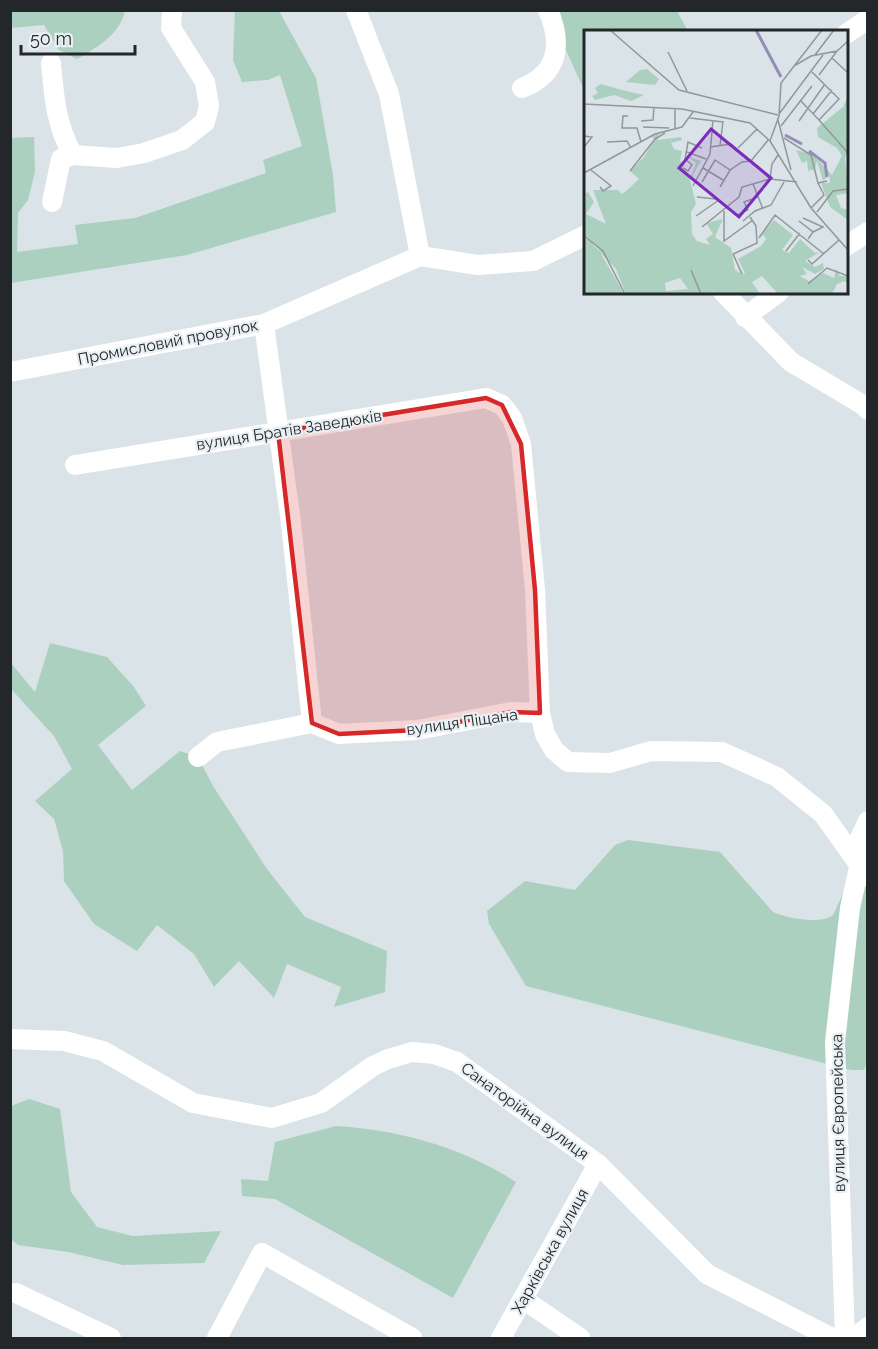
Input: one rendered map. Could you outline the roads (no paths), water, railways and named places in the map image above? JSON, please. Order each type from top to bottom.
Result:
[{"type":"street","points":[[52,202],[62,159],[73,155],[117,158],[144,153],[182,140],[205,122],[209,106],[205,82],[171,28],[172,10]]},
{"type":"street","points":[[356,10],[389,94],[420,256],[478,265],[533,261],[584,236]]},
{"type":"street","points":[[522,88],[538,82],[549,72],[555,50],[554,23],[548,10]]},
{"type":"street","points":[[848,33],[867,19]]},
{"type":"street","points":[[51,63],[56,109],[63,138],[73,155]]},
{"type":"street","points":[[848,245],[867,232]]},
{"type":"street","name":"Промисловий провулок","points":[[10,372],[264,324],[420,256]]},
{"type":"street","points":[[725,294],[744,317],[791,362],[863,405],[867,410]]},
{"type":"street","points":[[744,317],[777,294]]},
{"type":"street","points":[[198,757],[217,742],[312,723],[291,523],[264,324]]},
{"type":"street","name":"вулиця Братів Заведюків","points":[[75,465],[486,398],[502,405],[512,418],[521,444],[535,590],[540,713]]},
{"type":"street","name":"вулиця Піщана","points":[[312,723],[339,734],[417,730],[511,712],[540,713],[545,734],[554,750],[568,762],[610,763],[651,751],[722,752],[777,777],[823,814],[863,873]]},
{"type":"street","name":"вулиця Європейська","points":[[845,1338],[835,1042],[850,908],[863,873],[856,845],[867,820]]},
{"type":"street","name":"Санаторійна вулиця","points":[[10,1040],[64,1041],[103,1051],[194,1103],[272,1118],[321,1102],[373,1066],[388,1059],[412,1052],[434,1054],[457,1062],[598,1164],[707,1274],[832,1338]]},
{"type":"street","name":"Харківська вулиця","points":[[501,1338],[598,1164]]},
{"type":"street","points":[[217,1338],[262,1253],[412,1338]]},
{"type":"street","points":[[16,1293],[111,1338]]},
{"type":"street","points":[[523,1299],[580,1338]]},
{"type":"street","points":[[854,1338],[867,1327]]}]
